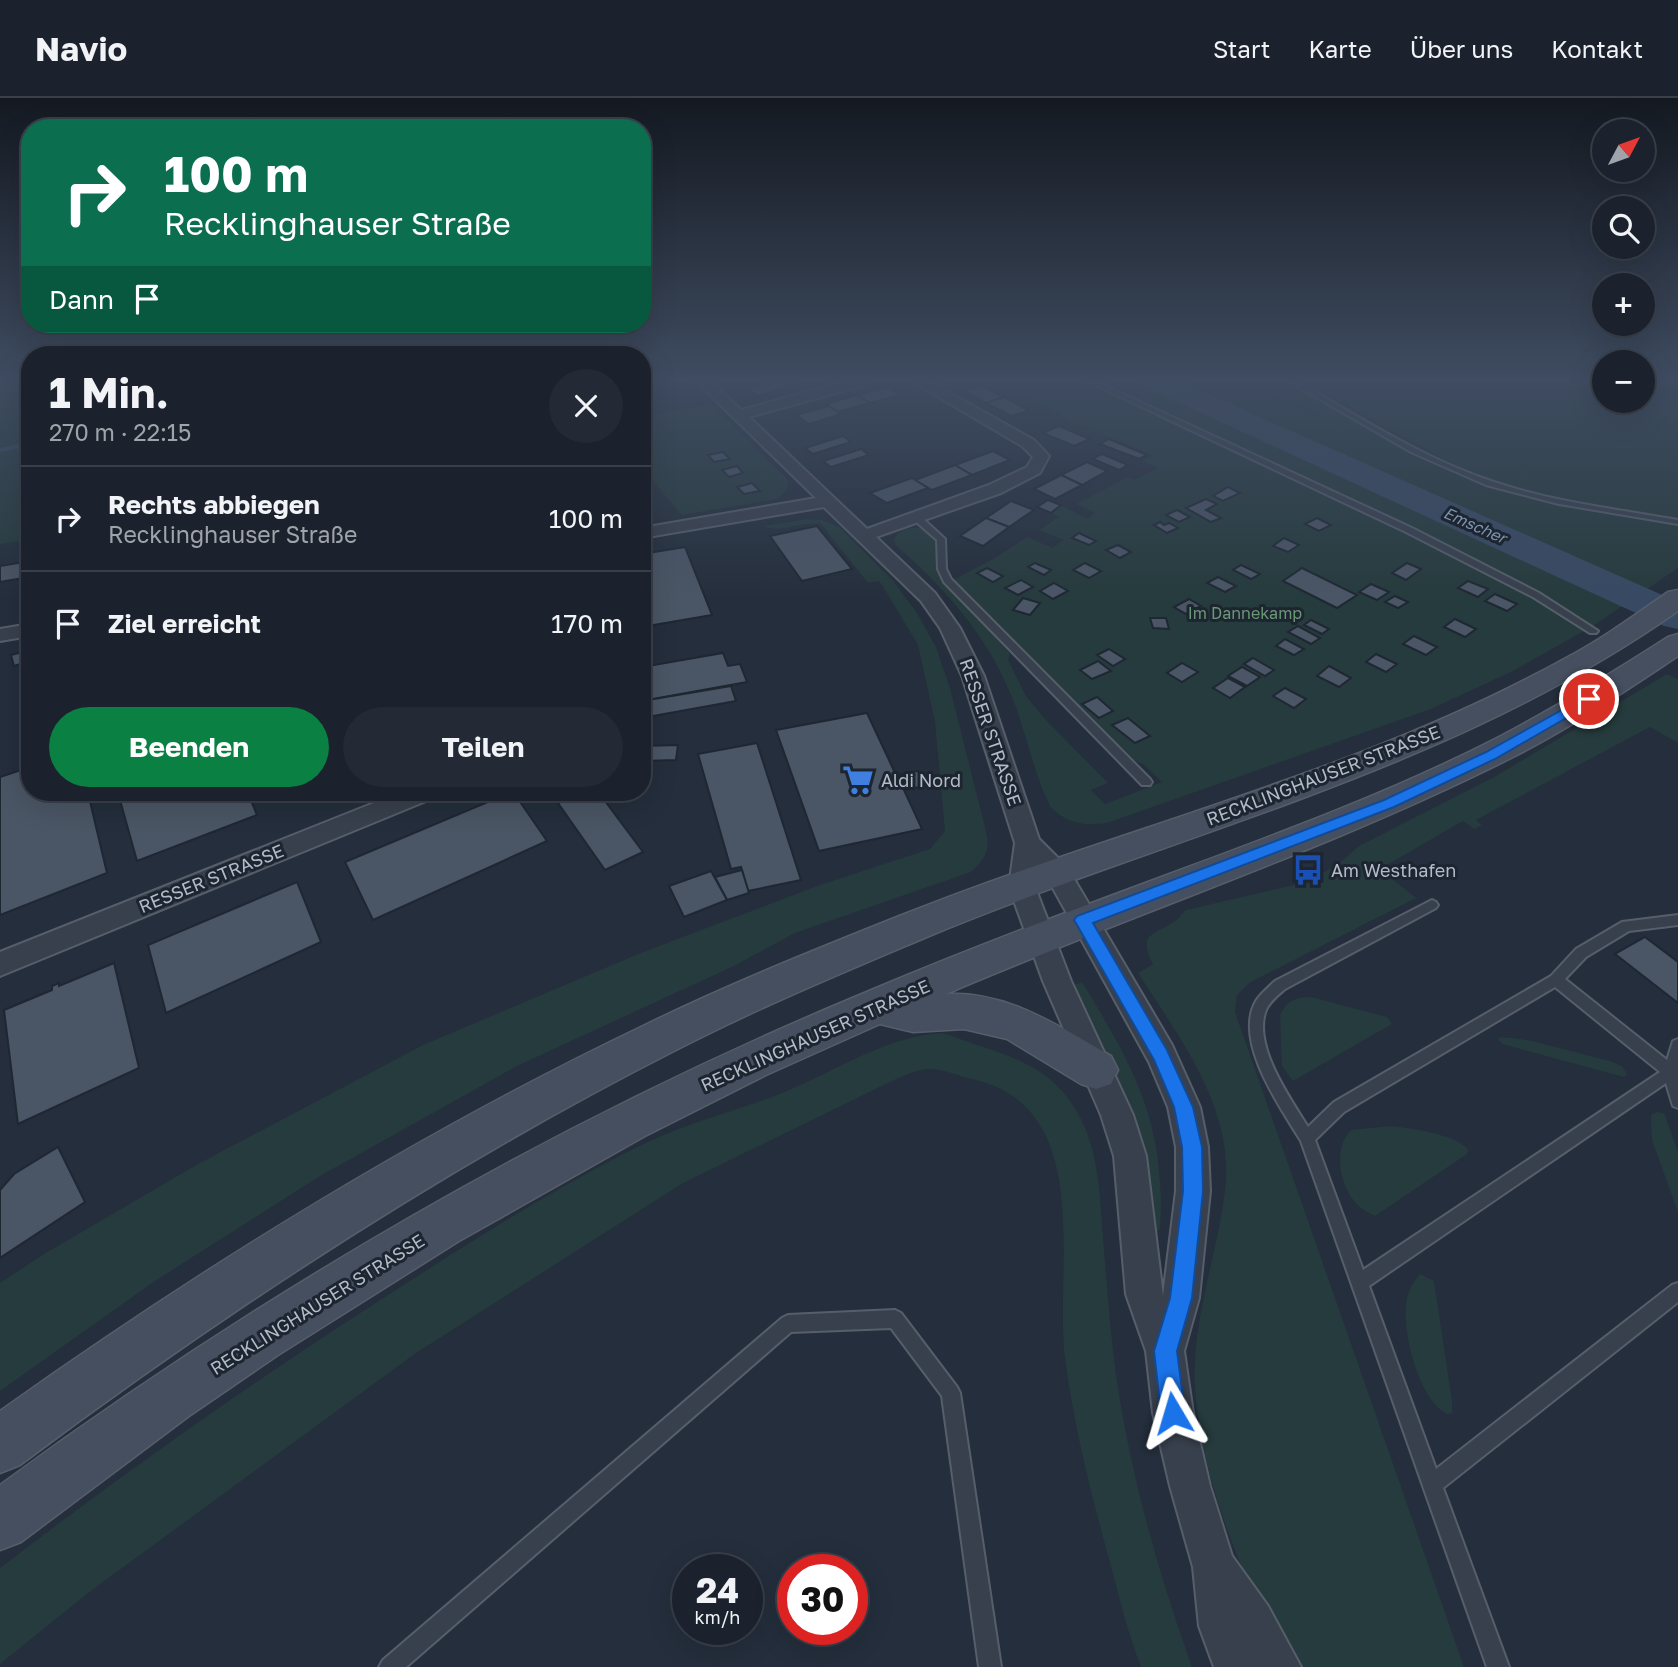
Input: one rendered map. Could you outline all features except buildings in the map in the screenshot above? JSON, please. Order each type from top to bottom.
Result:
[{"type":"main road","name":"RECKLINGHAUSER STRASSE","points":[[0,1445],[81,1385],[284,1249],[451,1149],[655,1040],[752,994],[935,918],[1036,868],[1379,758],[1515,697],[1567,670],[1678,598]]},
{"type":"main road","name":"RECKLINGHAUSER STRASSE","points":[[0,1521],[108,1441],[277,1327],[428,1234],[556,1161],[722,1076],[878,1005],[1039,937],[1341,823],[1424,788],[1490,756],[1572,710],[1677,643]]},
{"type":"main road","points":[[878,1005],[913,1014],[964,1011],[1017,1024],[1096,1070]]},
{"type":"street","name":"RESSER STRASSE","points":[[782,455],[928,597],[961,648],[973,676],[1036,868]]},
{"type":"street","points":[[866,535],[995,489],[1034,470],[1040,455]]},
{"type":"street","points":[[651,531],[830,501]]},
{"type":"street","points":[[0,635],[21,632]]},
{"type":"street","name":"RESSER STRASSE","points":[[0,964],[402,801]]},
{"type":"street","points":[[1036,868],[1083,920],[1161,1055],[1184,1107],[1192,1147],[1193,1191],[1181,1298],[1165,1351]]},
{"type":"street","points":[[1036,868],[1039,937],[1117,1115],[1130,1156],[1144,1294],[1165,1351],[1173,1413],[1190,1486],[1214,1567],[1221,1626],[1237,1667]]},
{"type":"street","points":[[1214,1567],[1252,1622],[1278,1667]]},
{"type":"lane","points":[[1248,455],[1420,536],[1536,596],[1593,631]]},
{"type":"lane","points":[[1425,455],[1488,483],[1556,501],[1678,522]]},
{"type":"lane","points":[[917,518],[941,539],[942,569],[947,580],[1146,782]]},
{"type":"lane","points":[[1432,905],[1280,985],[1261,1006],[1256,1034],[1276,1088],[1307,1138],[1498,1667]]},
{"type":"lane","points":[[1307,1138],[1339,1107],[1556,980],[1581,953],[1627,926],[1678,920]]},
{"type":"lane","points":[[1556,980],[1674,1072]]},
{"type":"lane","points":[[1678,1045],[1674,1072],[1678,1101]]},
{"type":"lane","points":[[1360,1282],[1674,1072]]},
{"type":"lane","points":[[1432,1484],[1678,1291]]},
{"type":"lane","points":[[390,1667],[788,1324],[895,1320],[951,1393],[990,1667]]},
{"type":"green space","points":[[0,455],[21,455],[21,540],[0,544]]},
{"type":"green space","points":[[651,455],[763,455],[788,480],[787,490],[777,499],[682,515],[651,479]]},
{"type":"green space","name":"Im Dannekamp","points":[[1153,455],[1417,455],[1427,461],[1463,470],[1437,455],[1678,455],[1678,568],[1593,626],[1513,671],[1431,709],[1107,823],[1076,822],[1062,817],[1050,806],[1017,710],[981,639],[951,600],[895,544],[894,539],[909,528],[930,532],[937,546],[943,580],[1010,654],[1008,660],[1026,696],[1108,783],[1091,790],[1105,804],[1162,782],[1143,764],[1135,761],[953,580],[1027,537],[1053,548],[1063,540],[1039,530],[1059,517],[1051,513],[1061,505],[1087,519],[1095,513],[1077,504],[1128,477],[1135,480],[1158,468],[1143,461]]},
{"type":"green space","points":[[808,519],[822,520],[839,527],[894,582],[917,613],[936,647],[950,688],[986,831],[987,849],[980,863],[971,872],[795,933],[734,966],[517,1066],[320,1176],[155,1281],[0,1391],[0,1283],[44,1254],[198,1164],[423,1045],[643,952],[820,885],[930,849],[945,831],[935,722],[918,645],[879,581],[868,583],[821,524],[777,529],[763,526]]},
{"type":"green space","points":[[1667,674],[1678,679],[1678,743],[1650,727],[1476,820],[1482,825],[1474,829],[1463,821],[1380,869],[1416,898],[1249,983],[1237,995],[1235,1012],[1464,1667],[1294,1667],[1263,1616],[1244,1573],[1216,1496],[1202,1442],[1195,1389],[1197,1338],[1221,1215],[1226,1160],[1213,1103],[1201,1075],[1138,973],[1153,964],[1148,954],[1147,941],[1154,933],[1176,921],[1186,910],[1298,884],[1316,877],[1338,864],[1359,846],[1496,776]]},
{"type":"green space","points":[[1082,982],[1123,1053],[1144,1101],[1157,1153],[1161,1201],[1159,1231],[1155,1232],[1069,987]]},
{"type":"green space","points":[[1311,997],[1387,1017],[1392,1024],[1293,1081],[1282,1066],[1280,1015],[1292,1000]]},
{"type":"green space","points":[[942,1033],[1007,1055],[1045,1076],[1067,1097],[1090,1140],[1101,1205],[1114,1358],[1129,1450],[1157,1559],[1192,1667],[1141,1667],[1121,1604],[1084,1463],[1065,1358],[1064,1239],[1061,1197],[1054,1158],[1039,1124],[1014,1097],[976,1080],[929,1069],[894,1080],[683,1183],[416,1353],[88,1593],[0,1664],[0,1568],[152,1455],[307,1348],[500,1224],[619,1156],[667,1134],[789,1090],[883,1047],[922,1035]]},
{"type":"green space","points":[[1498,1039],[1528,1040],[1610,1061],[1622,1066],[1627,1074],[1624,1077],[1502,1044]]},
{"type":"green space","points":[[1664,1113],[1678,1152],[1678,1212],[1652,1140],[1651,1115]]},
{"type":"green space","points":[[1390,1126],[1443,1136],[1468,1149],[1467,1154],[1375,1216],[1365,1211],[1350,1195],[1342,1177],[1340,1156],[1345,1138],[1351,1130]]},
{"type":"green space","points":[[1420,1274],[1434,1281],[1452,1401],[1452,1413],[1448,1414],[1428,1395],[1420,1380],[1409,1344],[1406,1326],[1407,1298]]},
{"type":"waterway","name":"Emscher","points":[[1319,455],[1678,617]]},
{"type":"place","name":"Aldi Nord","points":[[858,780]]},
{"type":"place","name":"Am Westhafen","points":[[1308,870]]},
{"type":"route","points":[[1173,1413],[1165,1351],[1181,1298],[1193,1191],[1192,1147],[1184,1107],[1161,1055],[1083,920],[1389,804],[1490,756],[1589,699]]}]
